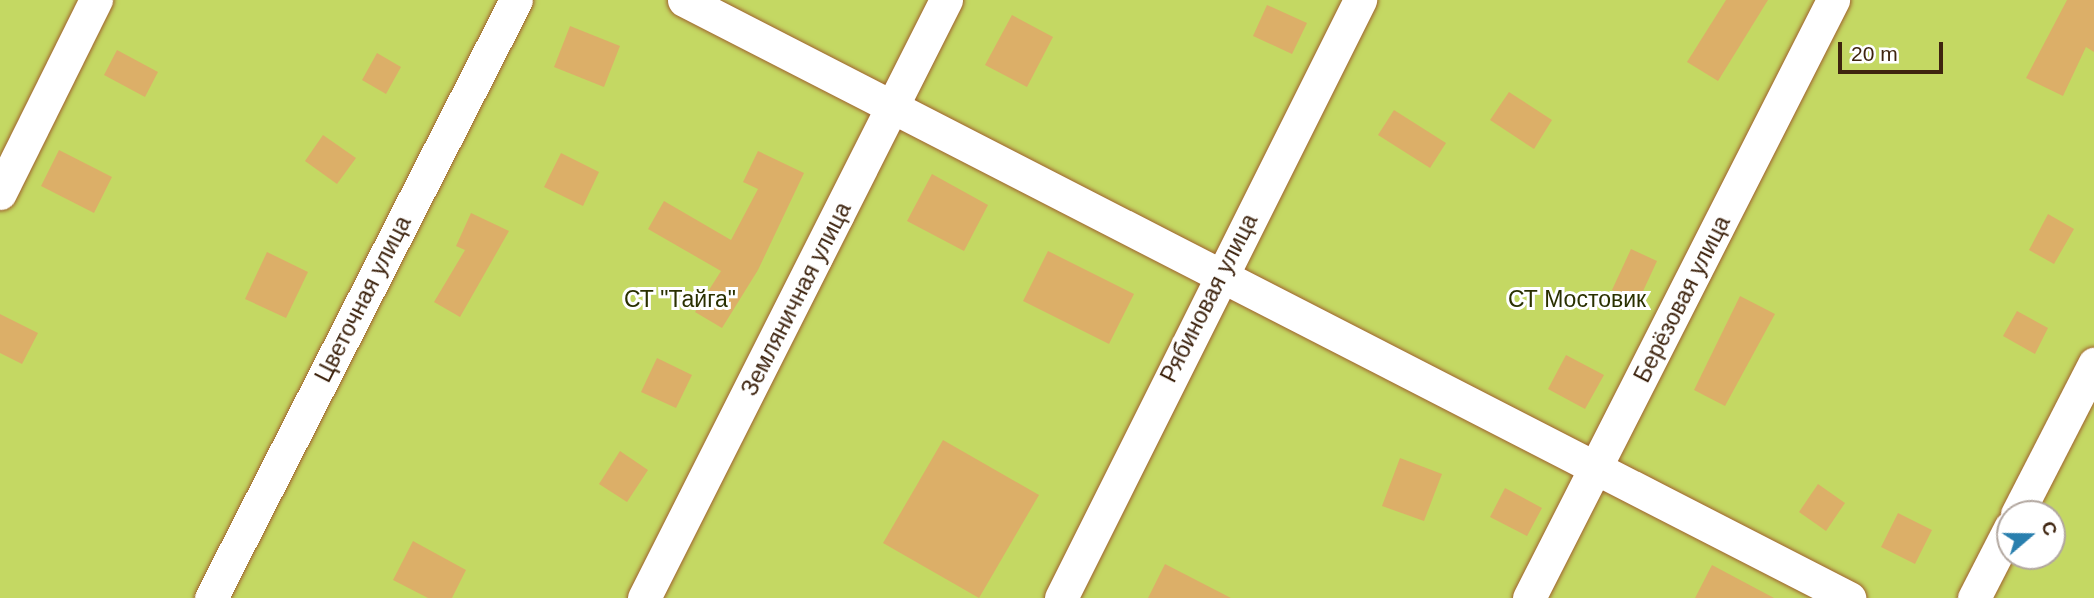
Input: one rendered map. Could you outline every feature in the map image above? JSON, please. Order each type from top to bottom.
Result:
[{"type":"street","points":[[0,193],[96,0]]},
{"type":"street","name":"Цветочная улица","points":[[211,598],[516,0]]},
{"type":"street","points":[[684,0],[1849,598]]},
{"type":"street","name":"Земляничная улица","points":[[644,598],[946,0]]},
{"type":"street","name":"Рябиновая улица","points":[[1061,598],[1220,275],[1360,0]]},
{"type":"street","name":"Берёзовая улица","points":[[1529,598],[1833,0]]},
{"type":"street","points":[[2024,500],[2094,364]]},
{"type":"street","points":[[1974,598],[1996,555]]},
{"type":"green space","points":[[0,0],[2094,0],[2094,598],[0,598]]},
{"type":"building","points":[[1726,0],[1768,0],[1718,81],[1687,62]]},
{"type":"building","points":[[2067,0],[2094,0],[2094,52],[2086,47],[2063,96],[2026,78]]},
{"type":"building","points":[[1267,5],[1307,23],[1292,54],[1253,36]]},
{"type":"building","points":[[1012,15],[1053,37],[1027,87],[985,65]]},
{"type":"building","points":[[570,26],[620,46],[604,87],[554,67]]},
{"type":"building","points":[[117,50],[158,72],[145,97],[104,75]]},
{"type":"building","points":[[377,53],[401,67],[386,94],[362,80]]},
{"type":"building","points":[[1509,92],[1552,120],[1534,149],[1490,120]]},
{"type":"building","points":[[1394,110],[1446,143],[1430,168],[1378,135]]},
{"type":"building","points":[[323,135],[356,158],[337,184],[305,161]]},
{"type":"building","points":[[59,150],[112,177],[94,213],[41,186]]},
{"type":"building","points":[[758,151],[804,173],[758,270],[722,328],[695,312],[721,271],[648,229],[664,201],[731,240],[758,189],[743,182]]},
{"type":"building","points":[[561,153],[599,172],[583,206],[544,187]]},
{"type":"building","points":[[932,174],[988,205],[964,251],[907,221]]},
{"type":"building","points":[[471,213],[509,231],[460,317],[434,302],[465,250],[456,246]]},
{"type":"building","points":[[2048,214],[2074,229],[2054,264],[2029,250]]},
{"type":"building","points":[[1631,249],[1657,261],[1638,302],[1612,290]]},
{"type":"building","points":[[1048,251],[1134,294],[1109,344],[1023,301]]},
{"type":"building","points":[[267,252],[308,272],[286,318],[245,299]]},
{"type":"building","points":[[1740,296],[1775,314],[1725,406],[1694,390]]},
{"type":"building","points":[[2017,311],[2048,328],[2035,354],[2003,336]]},
{"type":"building","points":[[0,314],[38,333],[22,364],[0,353]]},
{"type":"building","points":[[1566,355],[1604,375],[1585,409],[1548,389]]},
{"type":"building","points":[[657,358],[692,375],[676,408],[641,392]]},
{"type":"building","points":[[943,440],[1039,495],[979,598],[883,543]]},
{"type":"building","points":[[620,451],[648,470],[627,502],[599,484]]},
{"type":"building","points":[[1400,458],[1442,474],[1424,521],[1382,506]]},
{"type":"building","points":[[1818,484],[1845,503],[1826,531],[1799,512]]},
{"type":"building","points":[[1505,488],[1542,508],[1527,536],[1490,517]]},
{"type":"building","points":[[1898,513],[1932,530],[1915,564],[1881,547]]},
{"type":"building","points":[[413,541],[466,570],[452,598],[428,598],[393,580]]},
{"type":"building","points":[[1165,564],[1231,598],[1148,598]]},
{"type":"building","points":[[1712,565],[1774,598],[1695,598]]},
{"type":"park label","name":"СТ \"Тайга\"","points":[[680,299]]},
{"type":"park label","name":"СТ Мостовик","points":[[1577,299]]}]
